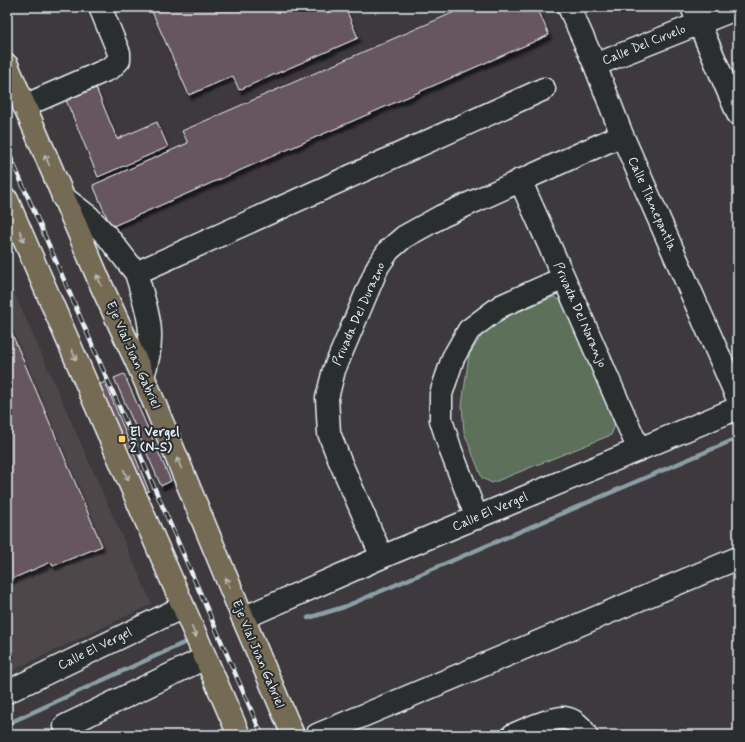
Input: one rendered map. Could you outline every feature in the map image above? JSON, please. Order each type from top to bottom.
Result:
[{"type":"main road","name":"Eje Vial Juan Gabriel","points":[[7,65],[102,287],[143,376],[293,735]]},
{"type":"main road","points":[[7,200],[238,735]]},
{"type":"street","points":[[24,106],[111,68],[119,60],[119,53],[100,7]]},
{"type":"street","name":"Calle Tlanepantla","points":[[569,7],[595,65],[622,135],[738,399]]},
{"type":"street","name":"Calle Del Ciruelo","points":[[595,65],[695,15],[738,8]]},
{"type":"street","points":[[695,15],[738,114]]},
{"type":"street","points":[[136,273],[544,89]]},
{"type":"street","name":"Privada Del Durazno","points":[[382,557],[329,433],[327,398],[334,370],[378,266],[389,250],[404,237],[442,216],[622,135]]},
{"type":"street","name":"Privada Del Naranjo","points":[[520,180],[639,450]]},
{"type":"street","points":[[63,197],[89,217],[108,237],[136,273],[146,305],[151,338],[148,360],[143,376]]},
{"type":"street","points":[[477,518],[451,451],[441,420],[441,394],[453,358],[469,330],[501,306],[564,278]]},
{"type":"street","name":"Calle El Vergel","points":[[243,618],[382,557],[738,408]]},
{"type":"street","points":[[317,735],[738,558]]},
{"type":"street","name":"Calle El Vergel","points":[[7,692],[183,607]]},
{"type":"street","points":[[65,726],[205,658]]},
{"type":"street","points":[[513,735],[543,723],[564,718],[574,721],[584,730],[586,735]]},
{"type":"shaded area","points":[[7,276],[152,604],[7,673]]},
{"type":"green space","points":[[554,297],[563,302],[615,425],[611,435],[492,483],[482,478],[464,432],[462,405],[469,355],[490,323]]},
{"type":"building","points":[[150,7],[345,7],[358,38],[239,90],[233,76],[189,95]]},
{"type":"building","points":[[466,7],[537,7],[549,35],[111,227],[93,185],[188,143],[182,131]]},
{"type":"building","points":[[96,88],[117,139],[157,122],[168,147],[98,177],[66,100]]},
{"type":"building","points":[[7,322],[102,546],[53,566],[51,562],[7,581]]},
{"type":"building","points":[[124,374],[171,481],[161,486],[114,378]]},
{"type":"building","name":"El Vergel 2 (N-S)","points":[[105,382],[149,491],[139,495],[94,387]]},
{"type":"waterway","points":[[308,618],[344,607],[738,438]]},
{"type":"waterway","points":[[7,724],[186,642]]},
{"type":"railway","points":[[7,149],[262,735]]},
{"type":"place","name":"El Vergel 2 (N-S)","points":[[122,439]]}]
